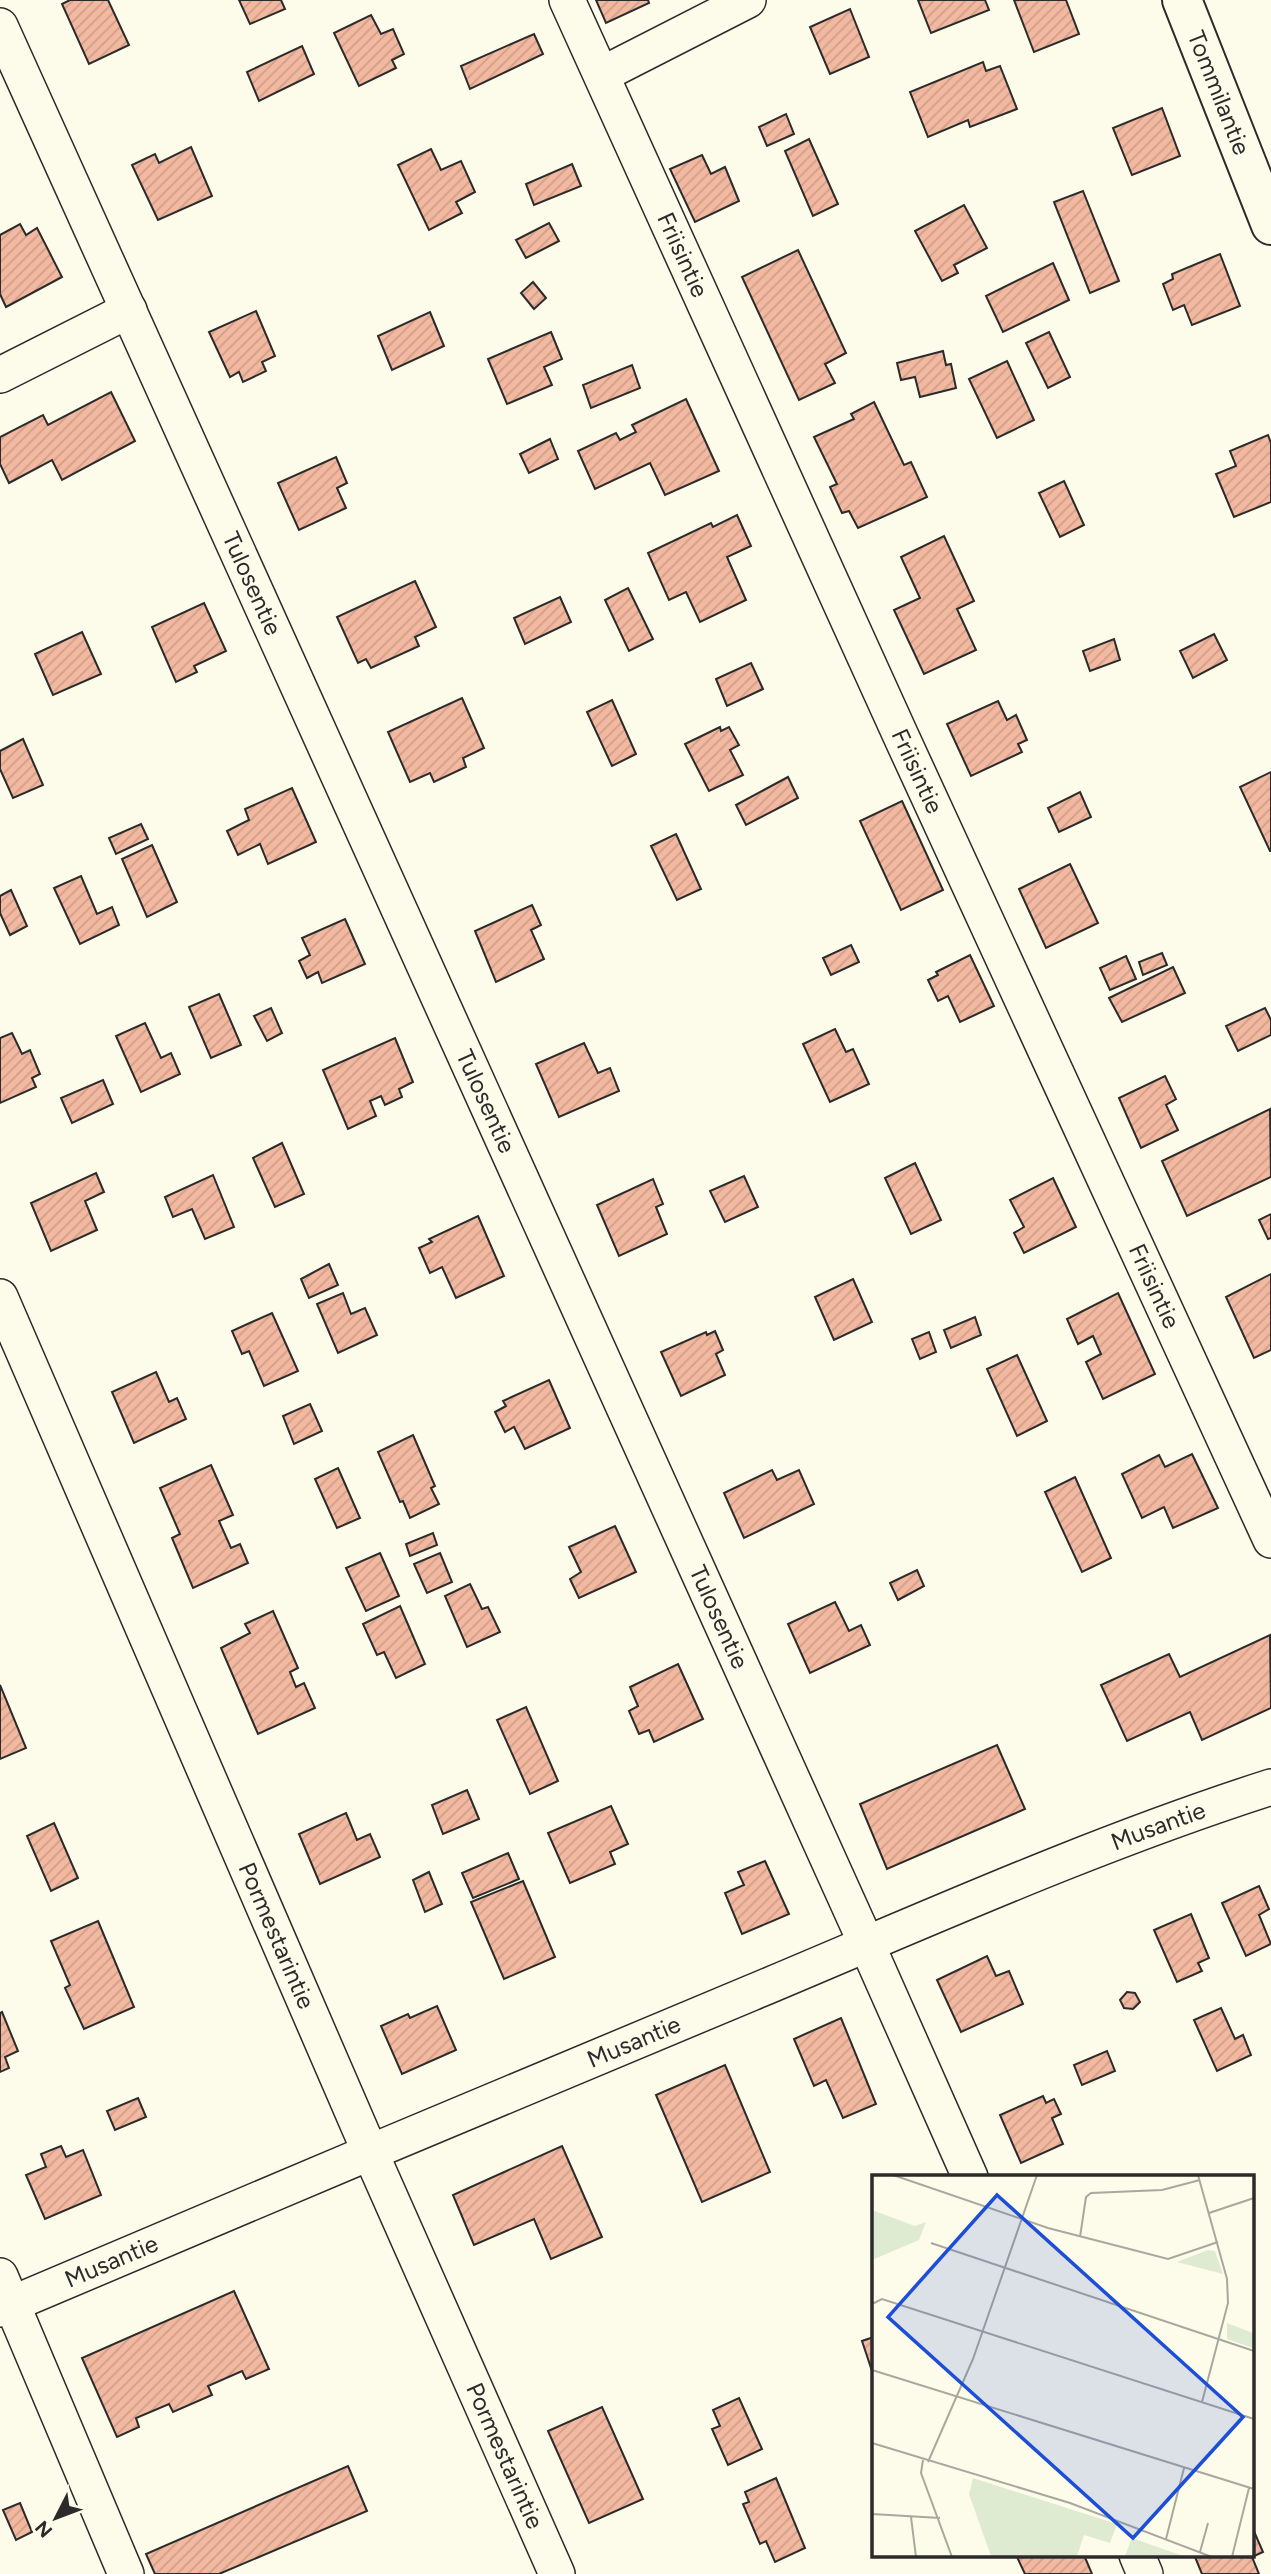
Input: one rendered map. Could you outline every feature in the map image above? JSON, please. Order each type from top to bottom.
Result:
[{"type":"main road","name":"Tommilantie","points":[[1182,0],[1271,225]]},
{"type":"street","name":"Friisintie","points":[[567,0],[603,74],[900,734],[1271,1540]]},
{"type":"street","points":[[603,74],[748,0]]},
{"type":"street","name":"Tulosentie","points":[[0,26],[969,2175]]},
{"type":"street","points":[[0,375],[129,310]]},
{"type":"street","name":"Pormestarintie","points":[[0,1297],[370,2152],[557,2574]]},
{"type":"street","name":"Musantie","points":[[4,2296],[370,2152],[1067,1860],[1199,1810],[1271,1787]]},
{"type":"street","points":[[4,2296],[126,2574]]},
{"type":"street","points":[[1137,2556],[1146,2574]]},
{"type":"building","points":[[70,0],[108,0],[129,45],[89,64],[62,4]]},
{"type":"building","points":[[239,0],[281,0],[285,9],[250,24]]},
{"type":"building","points":[[596,0],[648,0],[649,3],[606,23]]},
{"type":"building","points":[[918,0],[985,0],[989,10],[931,33]]},
{"type":"building","points":[[1014,0],[1066,0],[1079,34],[1034,52]]},
{"type":"building","points":[[850,9],[869,57],[830,74],[810,27]]},
{"type":"building","points":[[371,15],[381,34],[393,29],[404,54],[392,60],[396,68],[359,86],[334,33]]},
{"type":"building","points":[[534,34],[543,54],[470,89],[461,66]]},
{"type":"building","points":[[302,46],[314,74],[259,101],[247,72]]},
{"type":"building","points":[[983,62],[986,71],[1000,66],[1017,109],[970,127],[968,120],[928,137],[910,92]]},
{"type":"building","points":[[1162,108],[1180,156],[1132,175],[1113,128]]},
{"type":"building","points":[[786,114],[794,134],[767,146],[759,127]]},
{"type":"building","points":[[809,139],[838,204],[813,216],[785,151]]},
{"type":"building","points":[[191,147],[212,196],[158,220],[132,165],[155,154],[159,163]]},
{"type":"building","points":[[431,149],[441,170],[461,161],[475,192],[456,202],[462,213],[429,230],[398,165]]},
{"type":"building","points":[[702,155],[711,174],[725,167],[739,201],[695,222],[670,169]]},
{"type":"building","points":[[572,164],[581,186],[534,205],[526,184]]},
{"type":"building","points":[[1083,191],[1119,281],[1090,293],[1054,202]]},
{"type":"building","points":[[964,205],[987,248],[954,265],[958,273],[942,281],[915,231]]},
{"type":"building","points":[[549,223],[559,241],[526,258],[516,240]]},
{"type":"building","points":[[20,224],[26,235],[37,228],[62,277],[6,307],[0,294],[0,235]]},
{"type":"building","points":[[798,250],[846,353],[825,364],[835,383],[799,400],[742,277]]},
{"type":"building","points":[[1220,254],[1240,306],[1192,325],[1184,305],[1173,310],[1163,284],[1173,279],[1172,274]]},
{"type":"building","points":[[1053,263],[1069,300],[1003,332],[986,296]]},
{"type":"building","points":[[533,282],[546,298],[534,309],[521,293]]},
{"type":"building","points":[[256,311],[275,356],[262,362],[266,371],[243,382],[239,372],[230,377],[209,332]]},
{"type":"building","points":[[430,312],[444,346],[392,370],[378,336]]},
{"type":"building","points":[[551,332],[562,359],[544,367],[552,385],[507,404],[488,359]]},
{"type":"building","points":[[1049,332],[1070,377],[1048,388],[1026,343]]},
{"type":"building","points":[[943,351],[946,365],[951,364],[956,388],[920,397],[915,377],[901,380],[897,363]]},
{"type":"building","points":[[1007,361],[1034,420],[997,438],[969,379]]},
{"type":"building","points":[[632,365],[640,388],[591,408],[583,385]]},
{"type":"building","points":[[111,392],[135,441],[62,480],[52,460],[9,483],[0,464],[0,437],[43,415],[48,425]]},
{"type":"building","points":[[686,399],[719,471],[665,495],[650,463],[595,489],[578,451],[616,433],[620,440],[636,432],[632,425]]},
{"type":"building","points":[[874,402],[904,465],[911,462],[927,497],[858,528],[849,511],[842,513],[830,487],[837,484],[814,437],[854,419],[851,414]]},
{"type":"building","points":[[1268,435],[1271,443],[1271,502],[1234,517],[1216,474],[1236,466],[1230,451]]},
{"type":"building","points":[[550,439],[558,459],[529,473],[520,454]]},
{"type":"building","points":[[336,457],[347,483],[337,488],[346,508],[299,530],[278,483]]},
{"type":"building","points":[[1064,481],[1084,525],[1060,537],[1039,493]]},
{"type":"building","points":[[737,515],[751,546],[727,557],[746,600],[700,622],[686,592],[669,600],[648,553],[711,523],[713,527]]},
{"type":"building","points":[[944,536],[974,601],[957,609],[976,650],[924,674],[894,610],[920,598],[901,557]]},
{"type":"building","points":[[415,581],[436,627],[415,637],[419,646],[371,668],[366,659],[358,663],[337,617]]},
{"type":"building","points":[[628,588],[653,639],[629,651],[605,600]]},
{"type":"building","points":[[560,597],[571,622],[525,644],[514,618]]},
{"type":"building","points":[[204,603],[226,651],[194,666],[197,672],[176,682],[152,627]]},
{"type":"building","points":[[82,632],[101,674],[53,695],[35,654]]},
{"type":"building","points":[[1214,634],[1227,660],[1193,678],[1180,651]]},
{"type":"building","points":[[1114,639],[1120,660],[1090,671],[1083,651]]},
{"type":"building","points":[[751,663],[763,689],[727,706],[716,679]]},
{"type":"building","points":[[462,698],[484,748],[463,758],[466,767],[434,782],[430,773],[410,782],[388,732]]},
{"type":"building","points":[[612,700],[636,754],[612,766],[587,712]]},
{"type":"building","points":[[998,701],[1007,720],[1016,715],[1027,740],[1018,744],[1022,752],[971,776],[947,724]]},
{"type":"building","points":[[720,727],[721,731],[729,727],[739,745],[730,750],[743,775],[709,791],[685,744]]},
{"type":"building","points":[[23,739],[43,785],[13,798],[0,769],[0,751]]},
{"type":"building","points":[[1271,772],[1271,851],[1270,851],[1240,787]]},
{"type":"building","points":[[788,777],[798,798],[746,825],[736,805]]},
{"type":"building","points":[[292,788],[316,842],[268,864],[260,844],[238,855],[227,831],[249,820],[245,809]]},
{"type":"building","points":[[1080,792],[1091,817],[1059,832],[1048,808]]},
{"type":"building","points":[[902,801],[943,890],[901,910],[860,821]]},
{"type":"building","points":[[141,824],[148,839],[116,854],[109,838]]},
{"type":"building","points":[[676,834],[701,889],[677,900],[651,846]]},
{"type":"building","points":[[152,845],[177,902],[147,917],[122,859]]},
{"type":"building","points":[[1070,864],[1098,923],[1046,948],[1019,889]]},
{"type":"building","points":[[81,876],[97,914],[112,907],[119,925],[80,944],[54,888]]},
{"type":"building","points":[[11,890],[27,926],[10,935],[0,913],[0,896]]},
{"type":"building","points":[[532,905],[541,925],[531,930],[544,959],[496,982],[475,931]]},
{"type":"building","points":[[345,919],[365,964],[322,983],[318,972],[307,978],[299,961],[310,955],[302,938]]},
{"type":"building","points":[[851,945],[859,962],[831,975],[823,958]]},
{"type":"building","points":[[1162,953],[1167,965],[1143,975],[1139,962]]},
{"type":"building","points":[[970,955],[994,1006],[960,1022],[948,996],[938,1001],[928,980],[938,975],[936,972]]},
{"type":"building","points":[[1126,956],[1136,979],[1110,990],[1100,968]]},
{"type":"building","points":[[1173,967],[1185,993],[1122,1022],[1109,998]]},
{"type":"building","points":[[219,994],[241,1045],[211,1058],[189,1007]]},
{"type":"building","points":[[271,1008],[282,1033],[267,1041],[254,1016]]},
{"type":"building","points":[[1265,1008],[1271,1020],[1271,1035],[1238,1051],[1226,1026]]},
{"type":"building","points":[[145,1023],[161,1058],[171,1053],[180,1074],[141,1092],[116,1036]]},
{"type":"building","points":[[835,1029],[846,1052],[853,1049],[869,1084],[830,1102],[803,1044]]},
{"type":"building","points":[[12,1033],[22,1054],[30,1050],[40,1074],[32,1078],[36,1087],[0,1103],[0,1038]]},
{"type":"building","points":[[395,1038],[413,1082],[399,1089],[402,1097],[385,1105],[381,1096],[370,1101],[376,1116],[348,1129],[323,1070]]},
{"type":"building","points":[[584,1043],[598,1073],[610,1068],[619,1091],[559,1117],[536,1064]]},
{"type":"building","points":[[1165,1076],[1176,1099],[1166,1105],[1178,1130],[1141,1148],[1119,1098]]},
{"type":"building","points":[[103,1080],[113,1104],[72,1123],[61,1098]]},
{"type":"building","points":[[1270,1109],[1271,1177],[1187,1216],[1162,1161]]},
{"type":"building","points":[[282,1143],[304,1194],[275,1207],[253,1158]]},
{"type":"building","points":[[915,1163],[941,1220],[911,1234],[885,1178]]},
{"type":"building","points":[[96,1173],[104,1192],[85,1201],[97,1230],[51,1251],[31,1203]]},
{"type":"building","points":[[213,1175],[234,1227],[205,1239],[192,1209],[173,1217],[165,1197]]},
{"type":"building","points":[[744,1176],[758,1207],[725,1222],[710,1191]]},
{"type":"building","points":[[1053,1178],[1076,1227],[1024,1253],[1014,1233],[1024,1227],[1010,1200]]},
{"type":"building","points":[[653,1179],[663,1204],[656,1207],[667,1234],[619,1256],[597,1205]]},
{"type":"building","points":[[1271,1214],[1271,1238],[1268,1239],[1259,1220]]},
{"type":"building","points":[[478,1216],[504,1276],[456,1298],[442,1267],[430,1273],[419,1248],[432,1242],[429,1239]]},
{"type":"building","points":[[329,1264],[338,1285],[309,1298],[301,1279]]},
{"type":"building","points":[[1271,1274],[1271,1350],[1254,1358],[1226,1297]]},
{"type":"building","points":[[853,1279],[872,1322],[834,1340],[815,1297]]},
{"type":"building","points":[[343,1293],[351,1314],[365,1308],[377,1335],[338,1353],[317,1304]]},
{"type":"building","points":[[1118,1293],[1155,1374],[1103,1399],[1086,1362],[1101,1354],[1093,1336],[1078,1344],[1067,1319]]},
{"type":"building","points":[[272,1313],[298,1371],[264,1386],[249,1351],[242,1354],[232,1331]]},
{"type":"building","points":[[975,1317],[981,1335],[951,1348],[944,1330]]},
{"type":"building","points":[[715,1331],[723,1350],[716,1354],[725,1375],[681,1396],[661,1352],[706,1332],[707,1335]]},
{"type":"building","points":[[929,1332],[936,1352],[920,1359],[912,1339]]},
{"type":"building","points":[[1017,1355],[1047,1421],[1017,1436],[987,1369]]},
{"type":"building","points":[[156,1372],[169,1402],[177,1398],[186,1419],[134,1443],[112,1392]]},
{"type":"building","points":[[549,1380],[570,1428],[525,1449],[514,1427],[505,1432],[495,1412],[506,1406],[503,1401]]},
{"type":"building","points":[[310,1404],[322,1431],[294,1444],[283,1416]]},
{"type":"building","points":[[413,1435],[435,1486],[431,1488],[439,1504],[410,1518],[378,1452]]},
{"type":"building","points":[[1192,1454],[1218,1508],[1173,1528],[1164,1507],[1142,1518],[1122,1474],[1159,1455],[1165,1467]]},
{"type":"building","points":[[211,1465],[233,1515],[219,1521],[231,1548],[240,1544],[248,1563],[193,1588],[172,1538],[180,1534],[160,1488]]},
{"type":"building","points":[[338,1468],[360,1518],[337,1528],[315,1479]]},
{"type":"building","points":[[772,1470],[777,1480],[799,1470],[814,1504],[744,1538],[724,1493]]},
{"type":"building","points":[[1075,1477],[1111,1558],[1082,1572],[1045,1492]]},
{"type":"building","points":[[615,1526],[636,1572],[579,1598],[570,1579],[581,1572],[569,1547]]},
{"type":"building","points":[[433,1533],[437,1545],[410,1556],[406,1544]]},
{"type":"building","points":[[380,1553],[399,1596],[366,1611],[346,1568]]},
{"type":"building","points":[[440,1553],[452,1582],[427,1593],[414,1564]]},
{"type":"building","points":[[917,1570],[924,1586],[898,1600],[890,1583]]},
{"type":"building","points":[[470,1584],[482,1609],[488,1607],[500,1632],[467,1647],[445,1596]]},
{"type":"building","points":[[835,1602],[849,1631],[861,1625],[870,1645],[810,1673],[788,1624]]},
{"type":"building","points":[[400,1606],[425,1664],[396,1678],[384,1652],[377,1655],[363,1624]]},
{"type":"building","points":[[273,1611],[298,1668],[290,1672],[296,1687],[304,1683],[315,1708],[258,1734],[221,1648],[250,1633],[245,1624]]},
{"type":"building","points":[[1270,1635],[1271,1708],[1202,1740],[1190,1712],[1127,1741],[1101,1685],[1169,1654],[1180,1677]]},
{"type":"building","points":[[678,1664],[703,1719],[654,1742],[649,1730],[639,1734],[629,1711],[638,1706],[630,1687]]},
{"type":"building","points":[[0,1685],[26,1748],[0,1759]]},
{"type":"building","points":[[526,1707],[558,1781],[530,1794],[497,1720]]},
{"type":"building","points":[[997,1745],[1025,1809],[887,1869],[860,1804]]},
{"type":"building","points":[[467,1790],[479,1819],[443,1834],[432,1805]]},
{"type":"building","points":[[611,1806],[628,1844],[610,1852],[615,1864],[570,1883],[548,1833]]},
{"type":"building","points":[[346,1813],[357,1840],[370,1834],[380,1857],[320,1884],[299,1834]]},
{"type":"building","points":[[54,1823],[78,1878],[51,1891],[27,1836]]},
{"type":"building","points":[[508,1853],[519,1879],[473,1898],[462,1873]]},
{"type":"building","points":[[765,1861],[789,1914],[742,1934],[725,1893],[744,1885],[738,1872]]},
{"type":"building","points":[[429,1872],[442,1904],[425,1912],[413,1880]]},
{"type":"building","points":[[523,1881],[555,1957],[504,1979],[471,1902]]},
{"type":"building","points":[[1259,1886],[1269,1909],[1259,1915],[1271,1944],[1246,1956],[1222,1903]]},
{"type":"building","points":[[1191,1914],[1209,1958],[1198,1963],[1202,1971],[1177,1982],[1154,1930]]},
{"type":"building","points":[[98,1921],[134,2007],[84,2029],[65,1988],[70,1985],[51,1941]]},
{"type":"building","points":[[987,1956],[996,1976],[1009,1971],[1023,2004],[961,2032],[937,1980]]},
{"type":"building","points":[[1127,1992],[1135,1993],[1140,2002],[1133,2009],[1124,2008],[1120,2000]]},
{"type":"building","points":[[437,2006],[456,2050],[402,2074],[381,2026],[408,2014],[410,2018]]},
{"type":"building","points":[[1221,2008],[1235,2039],[1243,2035],[1251,2055],[1217,2071],[1194,2020]]},
{"type":"building","points":[[2,2012],[18,2051],[5,2057],[9,2068],[0,2072],[0,2013]]},
{"type":"building","points":[[841,2018],[876,2104],[843,2118],[826,2080],[814,2086],[794,2039]]},
{"type":"building","points":[[1107,2051],[1115,2071],[1082,2085],[1074,2065]]},
{"type":"building","points":[[725,2065],[770,2172],[702,2202],[656,2095]]},
{"type":"building","points":[[1043,2096],[1046,2103],[1054,2099],[1061,2114],[1052,2118],[1063,2144],[1021,2163],[1000,2115]]},
{"type":"building","points":[[138,2098],[146,2117],[115,2130],[107,2111]]},
{"type":"building","points":[[61,2146],[66,2157],[83,2150],[101,2195],[45,2219],[26,2175],[46,2167],[41,2154]]},
{"type":"building","points":[[562,2146],[602,2237],[551,2259],[534,2219],[474,2245],[453,2195]]},
{"type":"building","points":[[234,2291],[269,2369],[246,2379],[242,2371],[208,2386],[212,2395],[173,2412],[169,2404],[136,2418],[139,2427],[117,2437],[82,2358]]},
{"type":"building","points":[[872,2338],[872,2371],[862,2341]]},
{"type":"building","points":[[739,2398],[762,2449],[728,2465],[712,2429],[720,2426],[713,2410]]},
{"type":"building","points":[[602,2407],[643,2499],[589,2523],[548,2431]]},
{"type":"building","points":[[348,2466],[367,2511],[219,2574],[155,2574],[146,2554]]},
{"type":"building","points":[[776,2478],[805,2548],[775,2562],[766,2541],[760,2544],[743,2504],[749,2502],[745,2492]]},
{"type":"building","points":[[20,2503],[32,2532],[16,2540],[3,2510]]},
{"type":"building","points":[[1254,2531],[1263,2552],[1252,2557],[1259,2574],[1202,2574],[1195,2557],[1254,2556]]},
{"type":"building","points":[[1016,2556],[1084,2556],[1092,2574],[1025,2574]]}]
